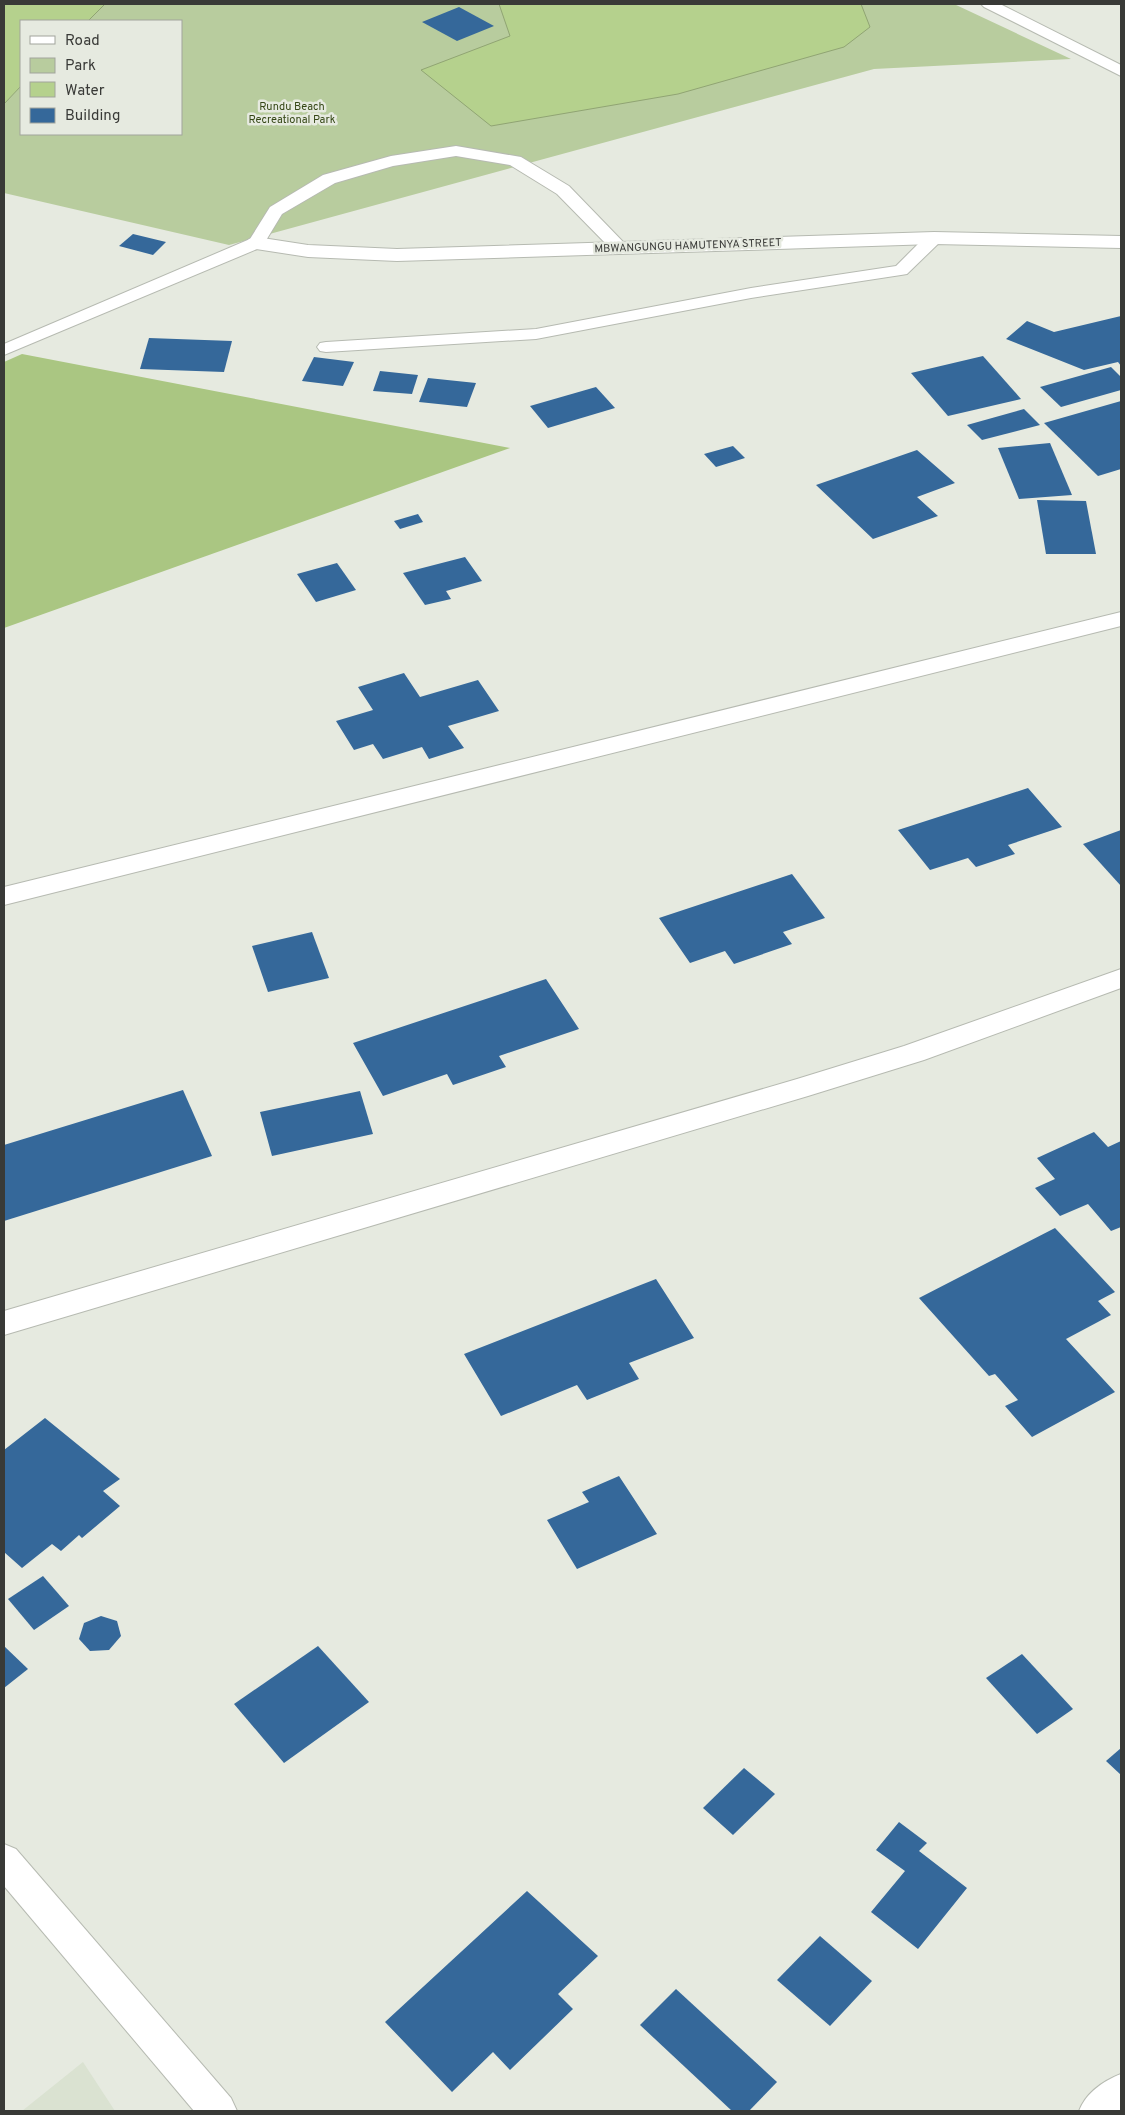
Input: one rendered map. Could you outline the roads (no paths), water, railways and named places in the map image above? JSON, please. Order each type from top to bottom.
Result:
[{"type":"street","name":"MBWANGUNGU HAMUTENYA STREET","points":[[256,243],[308,251],[397,255],[934,238],[1121,242]]},
{"type":"street","points":[[4,896],[1121,619]]},
{"type":"street","points":[[4,1323],[798,1089],[914,1052],[1121,978]]},
{"type":"street","points":[[4,1860],[218,2111]]},
{"type":"street","points":[[1098,2111],[1121,2092]]},
{"type":"lane","points":[[989,4],[1121,71]]},
{"type":"lane","points":[[4,350],[256,243],[276,211],[329,178],[391,160],[456,151],[515,161],[563,190],[620,248]]},
{"type":"lane","points":[[326,347],[536,334],[751,293],[901,270],[934,238]]},
{"type":"water","points":[[4,4],[105,4],[89,20],[20,20],[20,87],[4,104]]},
{"type":"water","points":[[499,4],[861,4],[870,27],[844,47],[678,94],[491,126],[421,70],[510,36]]},
{"type":"park label","name":"Rundu Beach Recreational Park","points":[[292,113]]}]
